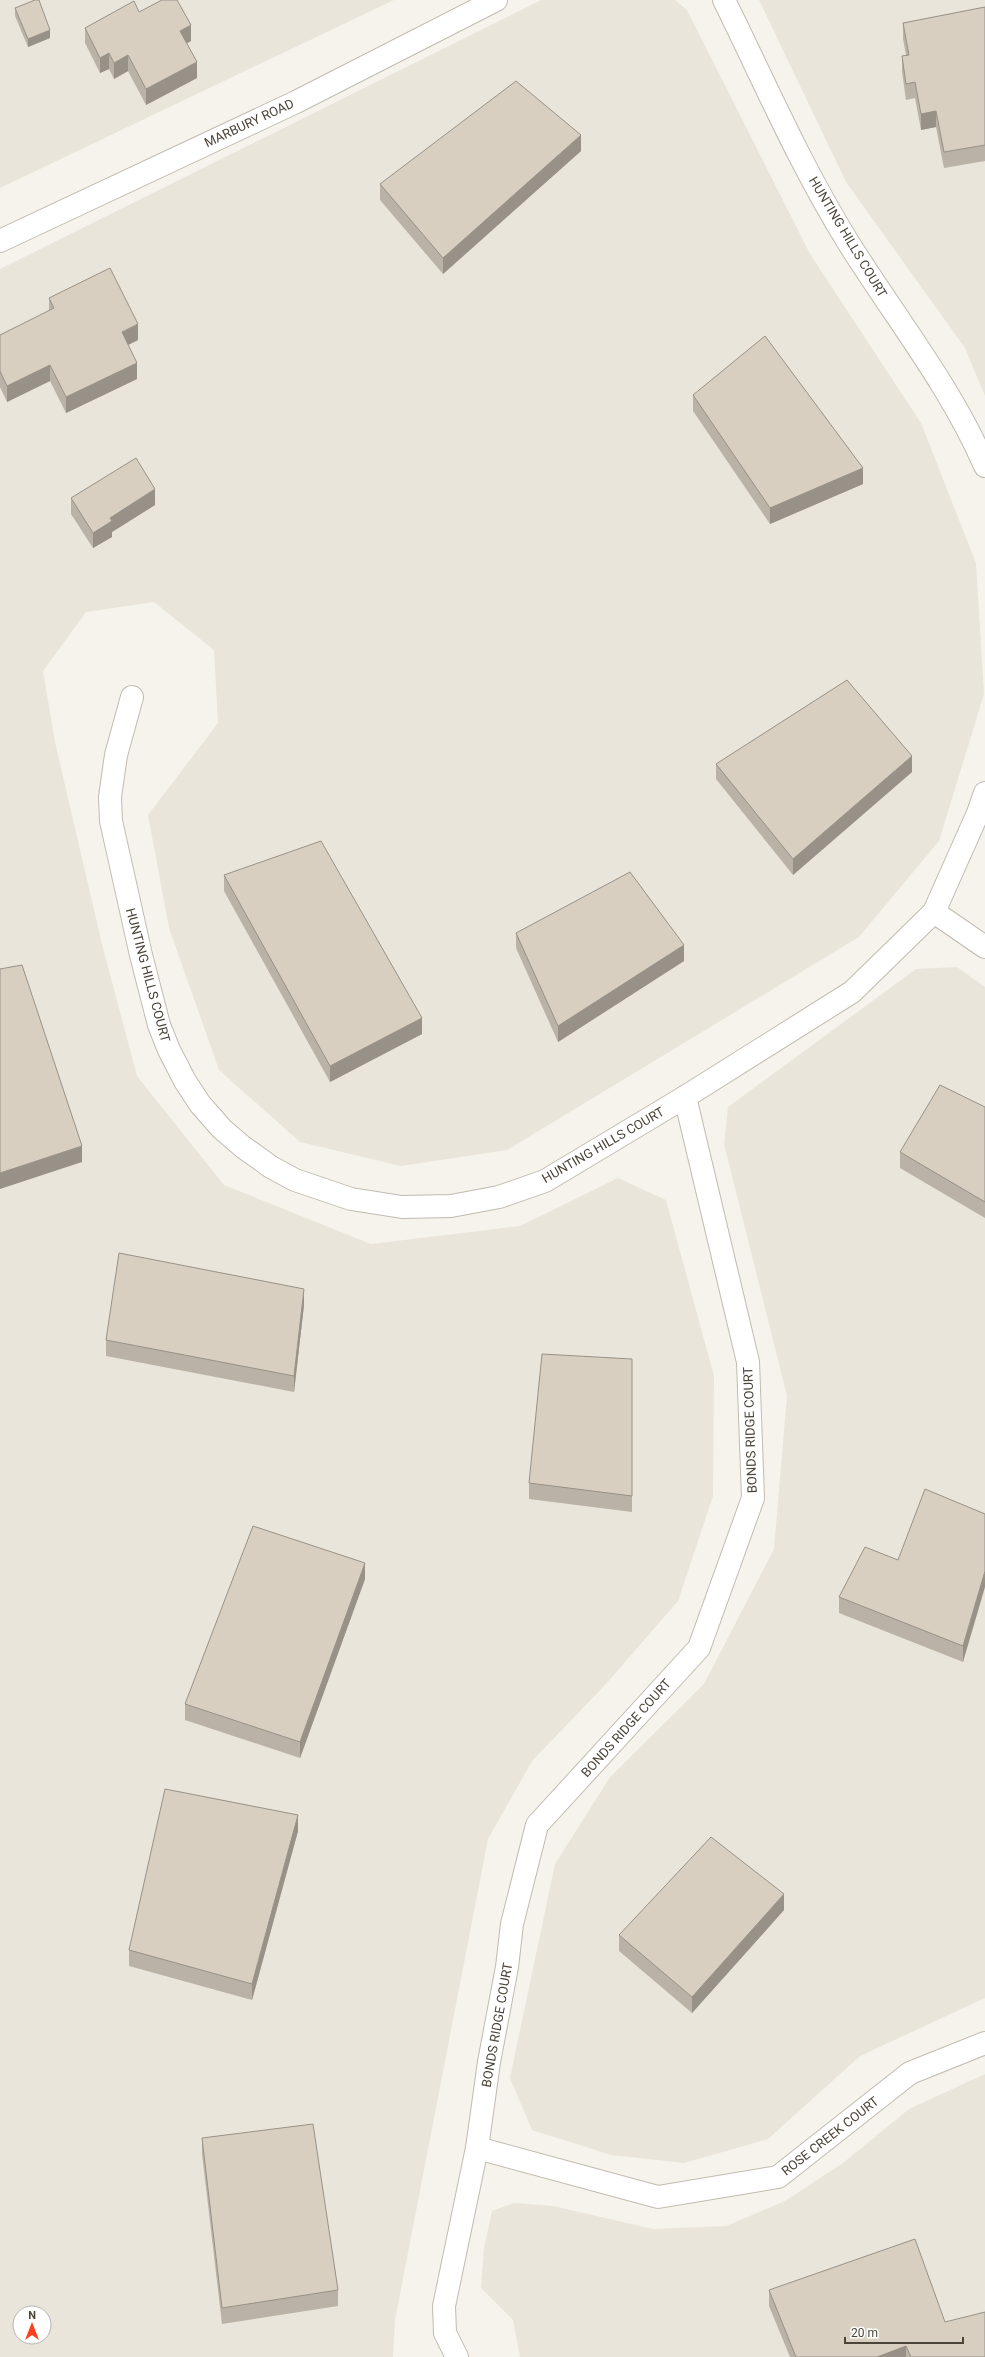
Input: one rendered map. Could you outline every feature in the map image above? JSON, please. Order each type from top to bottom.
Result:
[{"type":"street","name":"MARBURY ROAD","points":[[0,241],[296,102],[496,0]]},
{"type":"street","name":"HUNTING HILLS COURT","points":[[724,0],[814,184],[848,242],[949,394],[970,431],[985,466]]},
{"type":"street","name":"HUNTING HILLS COURT","points":[[132,697],[116,755],[110,797],[111,821],[141,955],[159,1025],[169,1050],[185,1081],[204,1109],[222,1129],[243,1148],[271,1167],[295,1180],[351,1199],[402,1207],[451,1206],[499,1197],[545,1181],[685,1097],[852,992],[934,912],[978,813],[985,793]]},
{"type":"street","points":[[934,912],[985,947]]},
{"type":"street","name":"BONDS RIDGE COURT","points":[[457,2357],[445,2333],[444,2306],[477,2148],[489,2062],[507,1967],[512,1924],[537,1825],[699,1648],[753,1498],[748,1362],[685,1097]]},
{"type":"street","name":"ROSE CREEK COURT","points":[[477,2148],[658,2197],[778,2177],[910,2073],[985,2043]]},
{"type":"shaded area","points":[[0,0],[394,0],[0,188]]},
{"type":"shaded area","points":[[541,0],[675,0],[687,10],[810,254],[921,423],[976,563],[984,694],[939,841],[859,937],[507,1150],[401,1166],[300,1142],[219,1070],[169,928],[148,815],[218,723],[214,650],[154,602],[86,612],[43,671],[55,742],[102,944],[137,1076],[224,1185],[371,1244],[520,1226],[618,1178],[666,1200],[714,1376],[713,1496],[678,1601],[606,1684],[532,1761],[488,1839],[395,2320],[393,2357],[0,2357],[0,269]]},
{"type":"shaded area","points":[[759,0],[985,0],[985,396],[965,348],[846,182]]},
{"type":"shaded area","points":[[957,967],[985,987],[985,1998],[860,2056],[768,2139],[684,2163],[611,2155],[532,2130],[510,2078],[555,1864],[610,1777],[704,1684],[774,1549],[787,1396],[724,1144],[728,1107],[916,969]]},
{"type":"shaded area","points":[[985,2074],[985,2357],[520,2357],[513,2320],[481,2288],[484,2248],[492,2211],[514,2203],[553,2206],[653,2229],[726,2226],[785,2201],[843,2163],[909,2109]]},
{"type":"building","points":[[35,0],[39,0],[50,30],[28,39],[15,8]]},
{"type":"building","points":[[162,0],[177,0],[191,25],[180,31],[197,62],[146,89],[128,55],[114,63],[109,53],[100,58],[85,28],[134,1],[139,12]]},
{"type":"building","points":[[985,7],[985,145],[944,152],[936,111],[921,114],[915,82],[906,84],[902,56],[909,55],[903,23]]},
{"type":"building","points":[[516,81],[581,135],[443,258],[380,184]]},
{"type":"building","points":[[110,268],[138,324],[122,332],[137,363],[66,397],[50,365],[7,386],[0,371],[0,335],[54,308],[49,298]]},
{"type":"building","points":[[765,336],[863,468],[770,508],[693,395]]},
{"type":"building","points":[[136,458],[155,489],[110,518],[112,521],[93,533],[71,498]]},
{"type":"building","points":[[847,680],[912,756],[793,859],[716,764]]},
{"type":"building","points":[[321,841],[422,1018],[330,1066],[224,875]]},
{"type":"building","points":[[630,872],[684,945],[558,1026],[516,933]]},
{"type":"building","points":[[22,965],[82,1146],[0,1173],[0,969]]},
{"type":"building","points":[[940,1085],[985,1107],[985,1202],[900,1152]]},
{"type":"building","points":[[119,1253],[304,1289],[294,1376],[106,1340]]},
{"type":"building","points":[[542,1354],[632,1359],[632,1496],[529,1483]]},
{"type":"building","points":[[925,1489],[985,1514],[985,1571],[963,1646],[839,1597],[865,1547],[898,1560]]},
{"type":"building","points":[[253,1526],[365,1563],[300,1742],[185,1704]]},
{"type":"building","points":[[165,1789],[298,1815],[252,1984],[129,1950]]},
{"type":"building","points":[[711,1837],[784,1894],[692,1997],[619,1935]]},
{"type":"building","points":[[313,2124],[338,2290],[222,2308],[202,2138]]},
{"type":"building","points":[[915,2239],[945,2322],[985,2312],[985,2357],[911,2357],[906,2346],[877,2357],[796,2357],[769,2290]]}]
